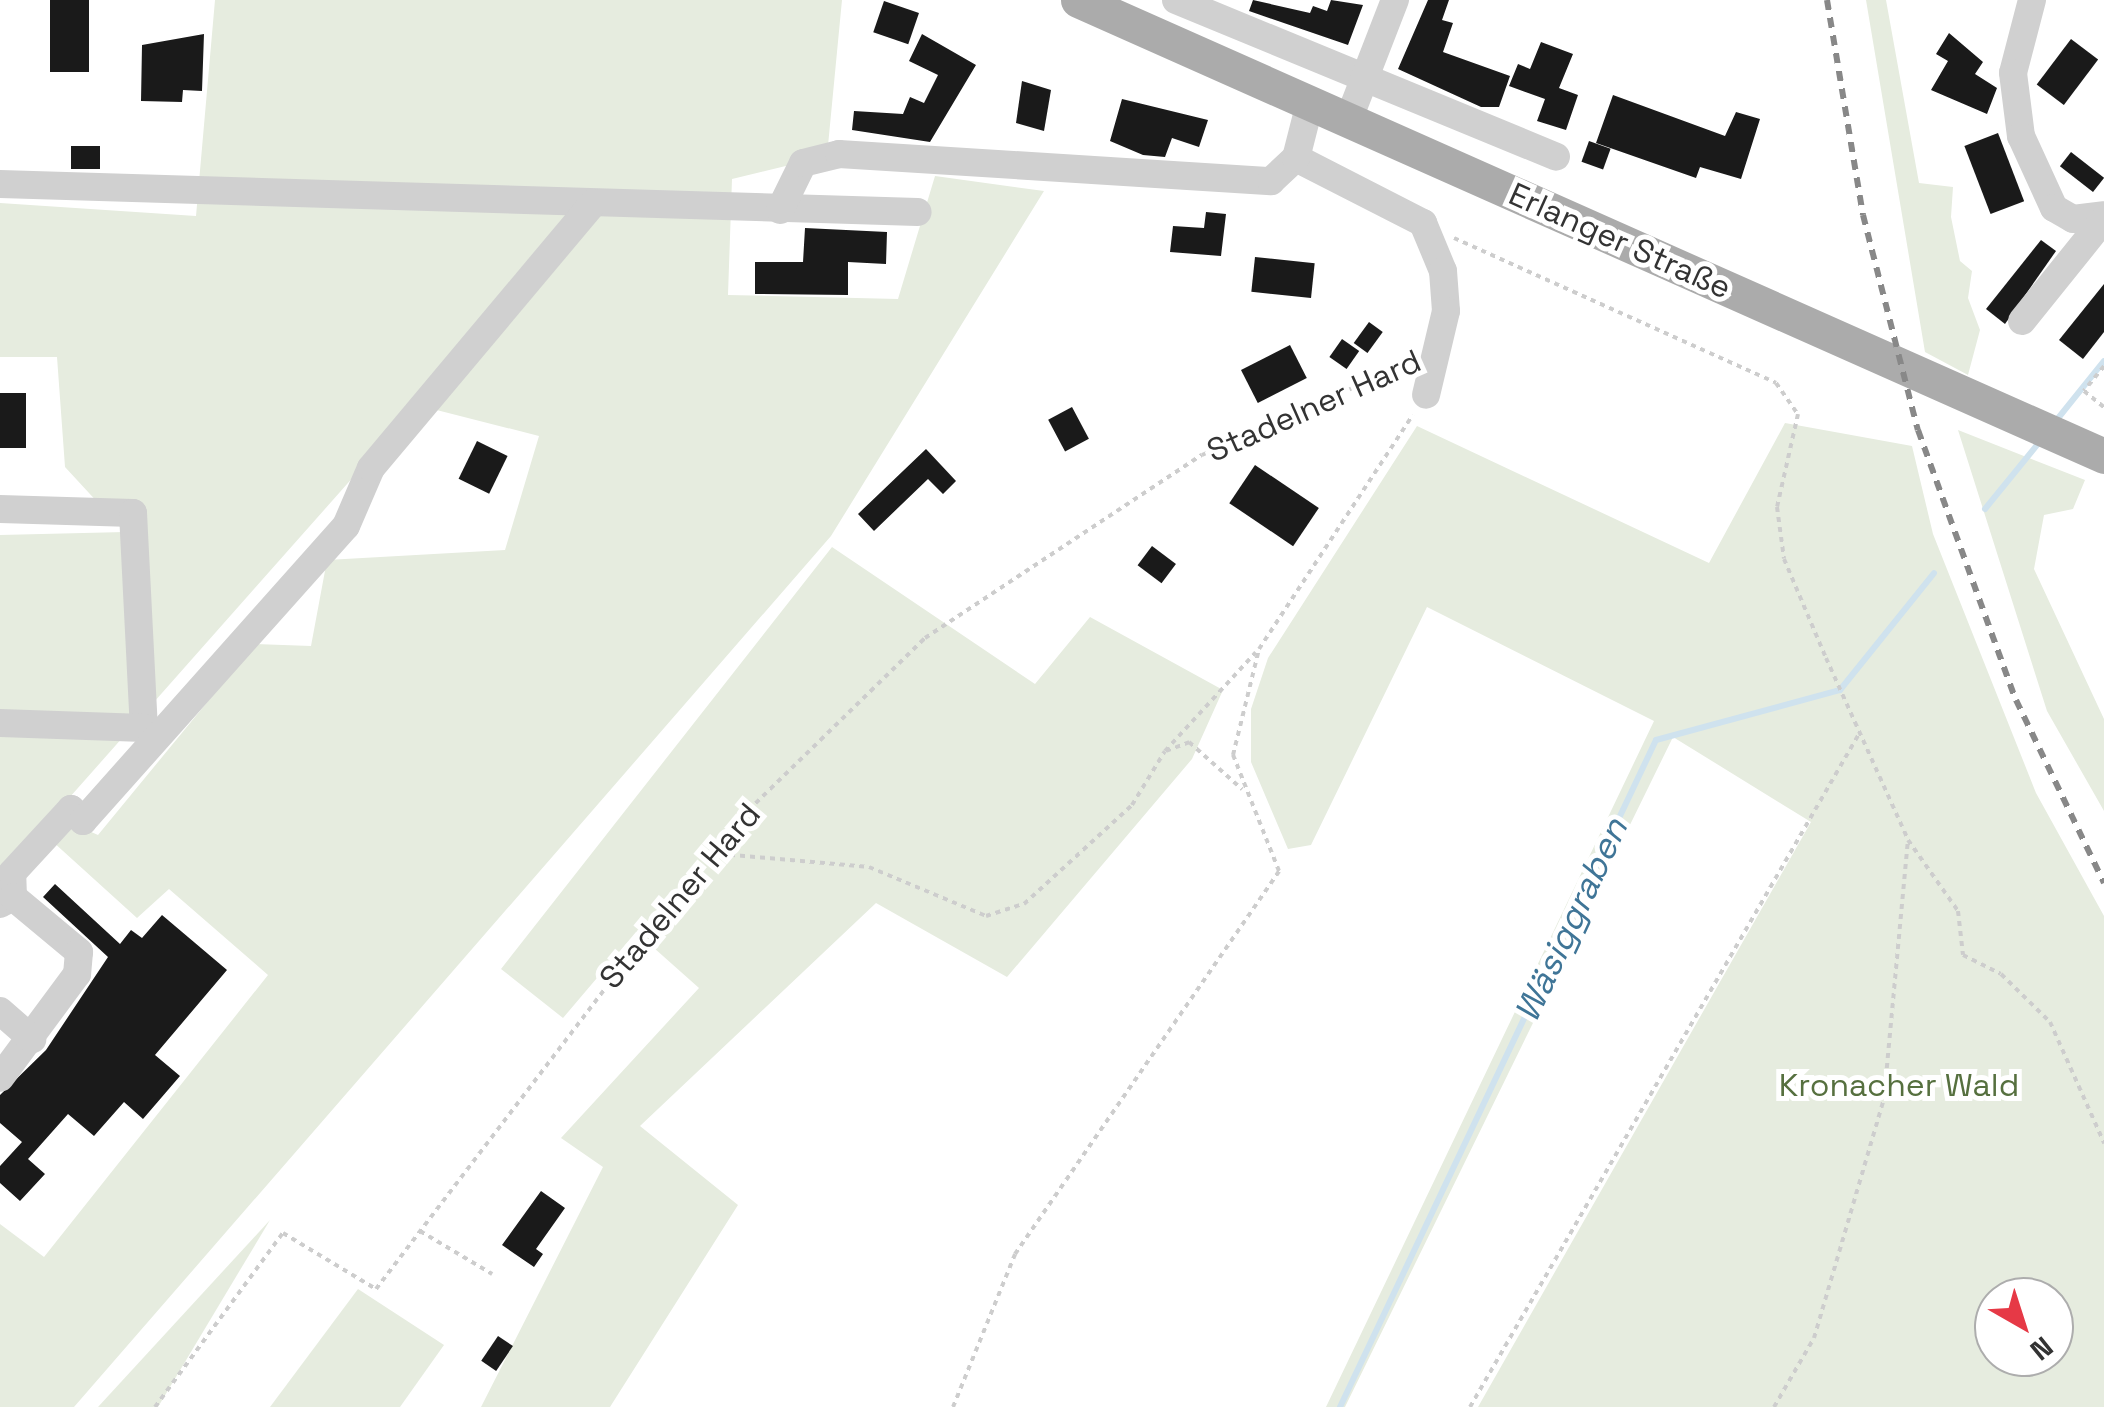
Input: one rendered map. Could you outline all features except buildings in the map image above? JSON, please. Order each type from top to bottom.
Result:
[{"type":"main road","name":"Erlanger Straße","points":[[1078,0],[2104,456]]},
{"type":"street","name":"Erlanger Straße","points":[[1176,0],[1556,156]]},
{"type":"street","points":[[1348,120],[1395,0]]},
{"type":"street","points":[[2032,0],[2013,73],[2021,136],[2054,208],[2073,219],[2103,217]]},
{"type":"street","points":[[780,210],[802,164],[839,154],[1236,182],[1271,180],[1296,158],[1310,103]]},
{"type":"street","points":[[1296,158],[1423,223]]},
{"type":"street","points":[[0,184],[918,212]]},
{"type":"street","points":[[71,809],[83,821],[346,526],[372,468],[593,203]]},
{"type":"street","points":[[2022,321],[2103,217]]},
{"type":"street","name":"Stadelner Hard","points":[[1423,223],[1443,271],[1436,351],[1426,395]]},
{"type":"street","points":[[0,508],[133,512],[144,728],[12,873],[6,901],[80,952],[77,974],[0,1078]]},
{"type":"street","points":[[0,723],[144,728]]},
{"type":"street","points":[[0,1011],[32,1039]]},
{"type":"path","points":[[1423,223],[1776,383],[1798,414],[1777,507],[1784,559],[1908,840],[1958,911],[1963,955],[2002,974],[2050,1022],[2104,1143]]},
{"type":"path","name":"Stadelner Hard","points":[[155,1407],[283,1233],[376,1290],[708,853],[925,638],[1202,454],[1436,351]]},
{"type":"path","points":[[2104,366],[2084,391],[2104,407]]},
{"type":"path","name":"Stadelner Hard","points":[[952,1407],[1015,1254],[1280,871],[1233,755],[1259,648],[1426,395]]},
{"type":"path","points":[[708,853],[870,868],[986,916],[1024,904],[1073,864],[1132,805],[1165,751],[1259,648]]},
{"type":"path","points":[[1470,1407],[1812,821],[1860,731]]},
{"type":"path","points":[[1165,751],[1188,742],[1245,792]]},
{"type":"path","points":[[1774,1407],[1814,1338],[1884,1098],[1908,840]]},
{"type":"path","points":[[420,1231],[492,1274]]},
{"type":"green space","points":[[215,0],[842,0],[827,156],[732,179],[728,295],[898,299],[935,176],[1044,191],[831,536],[74,1407],[0,1407],[0,1224],[44,1257],[268,975],[169,889],[137,918],[52,841],[71,823],[98,835],[255,644],[311,646],[327,560],[505,550],[539,436],[417,405],[0,876],[0,535],[125,532],[65,467],[57,357],[0,357],[0,203],[196,216]]},
{"type":"green space","points":[[1866,0],[1886,0],[1919,183],[1953,187],[1951,217],[1960,261],[1972,271],[1968,298],[1980,330],[1968,375],[1925,352]]},
{"type":"green space","name":"Kronacher Wald","points":[[1785,423],[1912,446],[1933,534],[2036,793],[2104,916],[2104,1407],[1478,1407],[1811,822],[1673,737],[1345,1407],[1326,1407],[1654,721],[1427,607],[1311,845],[1288,849],[1251,762],[1251,709],[1268,658],[1417,426],[1709,563]]},
{"type":"green space","points":[[1958,430],[2085,480],[2073,509],[2044,515],[2034,569],[2104,719],[2104,811],[2047,711]]},
{"type":"green space","points":[[832,547],[1035,684],[1090,617],[1223,690],[1192,759],[1007,977],[876,903],[640,1126],[738,1205],[610,1407],[481,1407],[603,1167],[561,1138],[699,988],[636,932],[563,1018],[501,969]]},
{"type":"green space","points":[[270,1220],[158,1407],[98,1407]]},
{"type":"green space","points":[[358,1289],[444,1345],[400,1407],[270,1407]]},
{"type":"waterway","name":"Wäsiggraben","points":[[2055,422],[2104,361]]},
{"type":"waterway","name":"Wäsiggraben","points":[[1985,509],[2041,440]]},
{"type":"waterway","name":"Wäsiggraben","points":[[1340,1407],[1656,740],[1840,690],[1934,573]]},
{"type":"railway","points":[[1827,0],[1863,215],[1918,430],[2016,700],[2104,883]]}]
